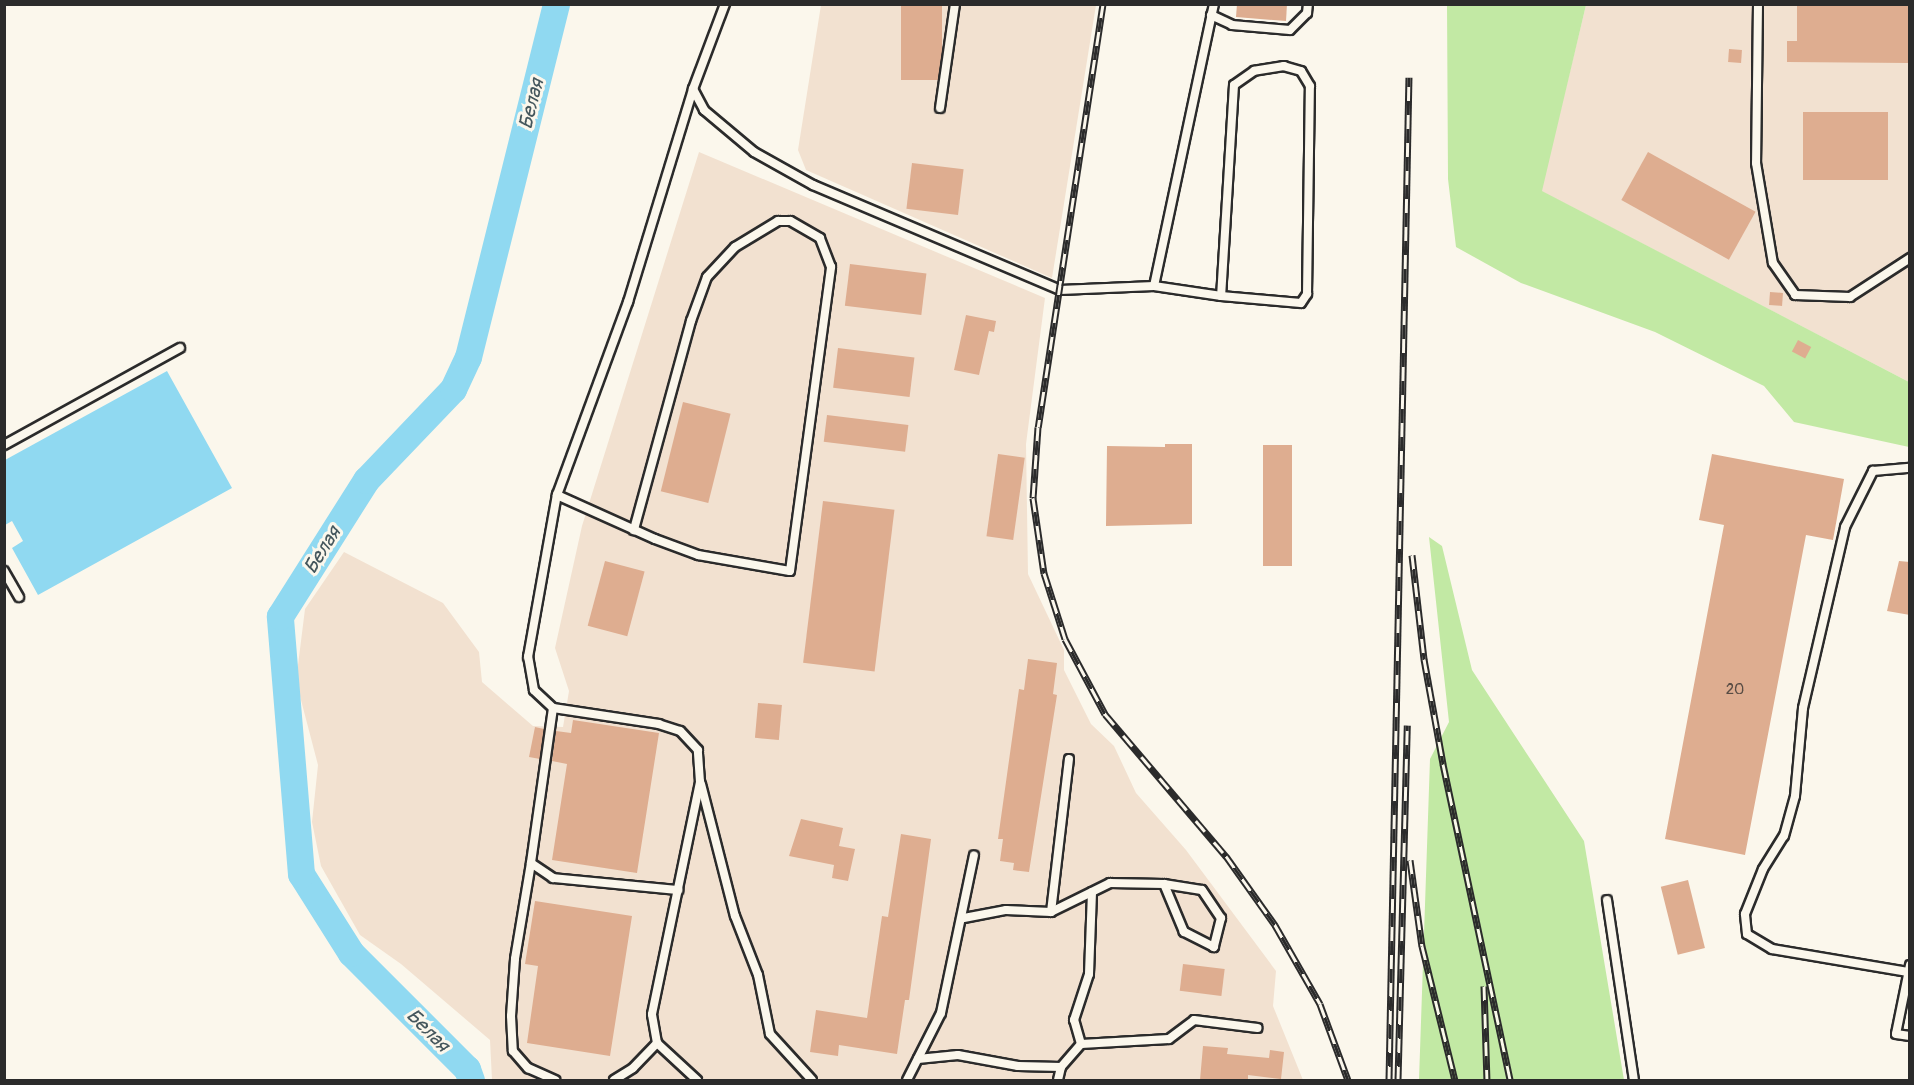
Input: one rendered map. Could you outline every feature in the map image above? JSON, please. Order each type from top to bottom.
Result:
[{"type":"lane","points":[[725,4],[693,89],[628,302],[557,495],[528,657],[534,690],[554,708],[680,731],[698,750],[700,782],[735,916],[758,975],[770,1034],[812,1080]]},
{"type":"lane","points":[[940,108],[955,4]]},
{"type":"lane","points":[[1155,286],[1214,4]]},
{"type":"lane","points":[[1211,15],[1232,25],[1290,30],[1307,13],[1308,4]]},
{"type":"lane","points":[[1758,4],[1756,163],[1773,262],[1795,295],[1850,297],[1910,258]]},
{"type":"lane","points":[[693,89],[704,110],[754,152],[813,185],[973,255],[1060,290],[1155,286],[1221,297],[1301,303],[1307,294],[1310,86],[1302,71],[1284,66],[1254,71],[1234,85],[1221,297]]},
{"type":"lane","points":[[557,495],[634,530],[698,555],[790,571],[831,267],[820,238],[790,220],[778,221],[735,247],[707,277],[691,321],[634,530]]},
{"type":"lane","points":[[4,445],[180,348]]},
{"type":"lane","points":[[1910,468],[1873,471],[1845,526],[1803,708],[1795,796],[1784,836],[1763,869],[1745,914],[1747,934],[1772,949],[1909,968],[1896,1034],[1910,1036]]},
{"type":"lane","points":[[4,571],[19,597]]},
{"type":"lane","points":[[554,708],[515,959],[513,1052],[528,1068],[555,1080]]},
{"type":"lane","points":[[1052,912],[1070,759]]},
{"type":"lane","points":[[697,1080],[657,1043],[652,1014],[700,782]]},
{"type":"lane","points":[[907,1080],[941,1013],[964,918],[974,855]]},
{"type":"lane","points":[[531,863],[553,878],[678,890]]},
{"type":"lane","points":[[964,918],[1006,910],[1052,912],[1110,883],[1164,884],[1202,890],[1221,918],[1214,947],[1184,932],[1164,884]]},
{"type":"lane","points":[[1081,1044],[1074,1020],[1089,974],[1092,892]]},
{"type":"lane","points":[[1607,900],[1634,1080]]},
{"type":"lane","points":[[1058,1080],[1060,1067],[1081,1044],[1169,1039],[1194,1020],[1257,1028]]},
{"type":"lane","points":[[614,1080],[633,1068],[657,1043]]},
{"type":"lane","points":[[918,1059],[958,1055],[1018,1066],[1060,1067]]},
{"type":"shaded area","points":[[821,5],[1096,5],[1052,278],[806,170],[798,150]]},
{"type":"shaded area","points":[[1586,5],[1909,5],[1909,382],[1541,191]]},
{"type":"shaded area","points":[[699,152],[1045,298],[1026,444],[1028,574],[1064,650],[1064,670],[1091,724],[1114,746],[1136,793],[1186,850],[1276,971],[1273,1006],[1303,1080],[492,1080],[490,1040],[401,964],[360,935],[321,866],[312,822],[318,765],[296,681],[305,609],[344,552],[443,603],[479,652],[482,682],[533,726],[563,727],[569,691],[555,648],[582,526]]},
{"type":"green space","points":[[1447,5],[1586,5],[1542,191],[1909,382],[1909,447],[1794,422],[1764,386],[1655,332],[1521,283],[1456,247],[1448,179]]},
{"type":"green space","points":[[1429,537],[1442,546],[1472,670],[1584,841],[1624,1080],[1419,1080],[1430,759],[1449,722]]},
{"type":"water","points":[[167,371],[232,488],[38,595],[12,548],[23,541],[12,521],[5,525],[5,460]]},
{"type":"building","points":[[901,4],[942,4],[942,80],[901,80]]},
{"type":"building","points":[[1237,4],[1287,4],[1286,21],[1236,17]]},
{"type":"building","points":[[1797,4],[1908,5],[1908,63],[1787,62],[1787,41],[1797,41]]},
{"type":"building","points":[[1729,49],[1742,50],[1741,63],[1728,62]]},
{"type":"building","points":[[1803,112],[1888,112],[1888,180],[1803,180]]},
{"type":"building","points":[[1648,152],[1756,212],[1729,260],[1621,200]]},
{"type":"building","points":[[912,163],[964,169],[958,215],[906,209]]},
{"type":"building","points":[[850,264],[926,273],[921,315],[845,306]]},
{"type":"building","points":[[1770,292],[1783,293],[1782,306],[1769,305]]},
{"type":"building","points":[[966,315],[996,321],[994,332],[989,331],[979,375],[954,370]]},
{"type":"building","points":[[1798,340],[1811,347],[1805,359],[1792,351]]},
{"type":"building","points":[[838,348],[914,357],[910,397],[833,388]]},
{"type":"building","points":[[683,402],[731,414],[708,503],[661,491]]},
{"type":"building","points":[[827,415],[908,425],[905,452],[824,442]]},
{"type":"building","points":[[1165,444],[1192,444],[1192,524],[1106,526],[1107,446],[1165,447]]},
{"type":"building","points":[[1263,445],[1292,445],[1292,566],[1263,566]]},
{"type":"building","points":[[998,454],[1025,458],[1013,540],[986,536]]},
{"type":"building","points":[[1712,454],[1844,479],[1833,540],[1806,535],[1745,855],[1665,839],[1724,525],[1699,520]]},
{"type":"building","points":[[823,501],[894,510],[875,672],[803,663]]},
{"type":"building","points":[[605,561],[645,572],[627,636],[588,626]]},
{"type":"building","points":[[1899,561],[1910,562],[1910,615],[1887,611]]},
{"type":"building","points":[[1028,659],[1057,663],[1053,694],[1057,695],[1029,872],[1013,870],[1014,863],[1000,861],[1003,839],[998,839],[1019,689],[1024,690]]},
{"type":"building","points":[[758,703],[782,705],[779,740],[755,738]]},
{"type":"building","points":[[573,720],[659,733],[637,873],[552,860],[567,764],[552,761],[556,731],[571,733]]},
{"type":"building","points":[[535,727],[544,729],[540,759],[529,757]]},
{"type":"building","points":[[801,819],[843,828],[839,846],[855,849],[848,881],[832,878],[834,865],[789,856]]},
{"type":"building","points":[[901,834],[931,839],[909,1000],[905,1000],[897,1054],[839,1045],[838,1056],[810,1052],[816,1010],[867,1018],[882,916],[888,917]]},
{"type":"building","points":[[1688,880],[1705,948],[1678,955],[1661,887]]},
{"type":"building","points":[[535,901],[632,916],[610,1056],[527,1043],[538,966],[525,964]]},
{"type":"building","points":[[1183,964],[1225,969],[1221,996],[1180,991]]},
{"type":"building","points":[[1203,1046],[1228,1048],[1227,1054],[1269,1058],[1270,1050],[1284,1052],[1281,1079],[1248,1075],[1248,1080],[1200,1080]]},
{"type":"waterway","name":"Белая","points":[[471,1080],[467,1069],[351,953],[301,874],[280,616],[366,480],[453,389],[468,357],[556,4]]},
{"type":"railway","points":[[1103,4],[1038,427],[1033,498],[1044,573],[1065,639],[1105,714],[1226,856],[1275,925],[1320,1004],[1348,1080]]},
{"type":"railway","points":[[1389,1080],[1409,77]]},
{"type":"railway","points":[[1412,555],[1424,659],[1443,764],[1510,1080]]},
{"type":"railway","points":[[1398,1080],[1407,725]]},
{"type":"railway","points":[[1410,860],[1422,946],[1455,1080]]},
{"type":"railway","points":[[1484,986],[1487,1080]]}]
